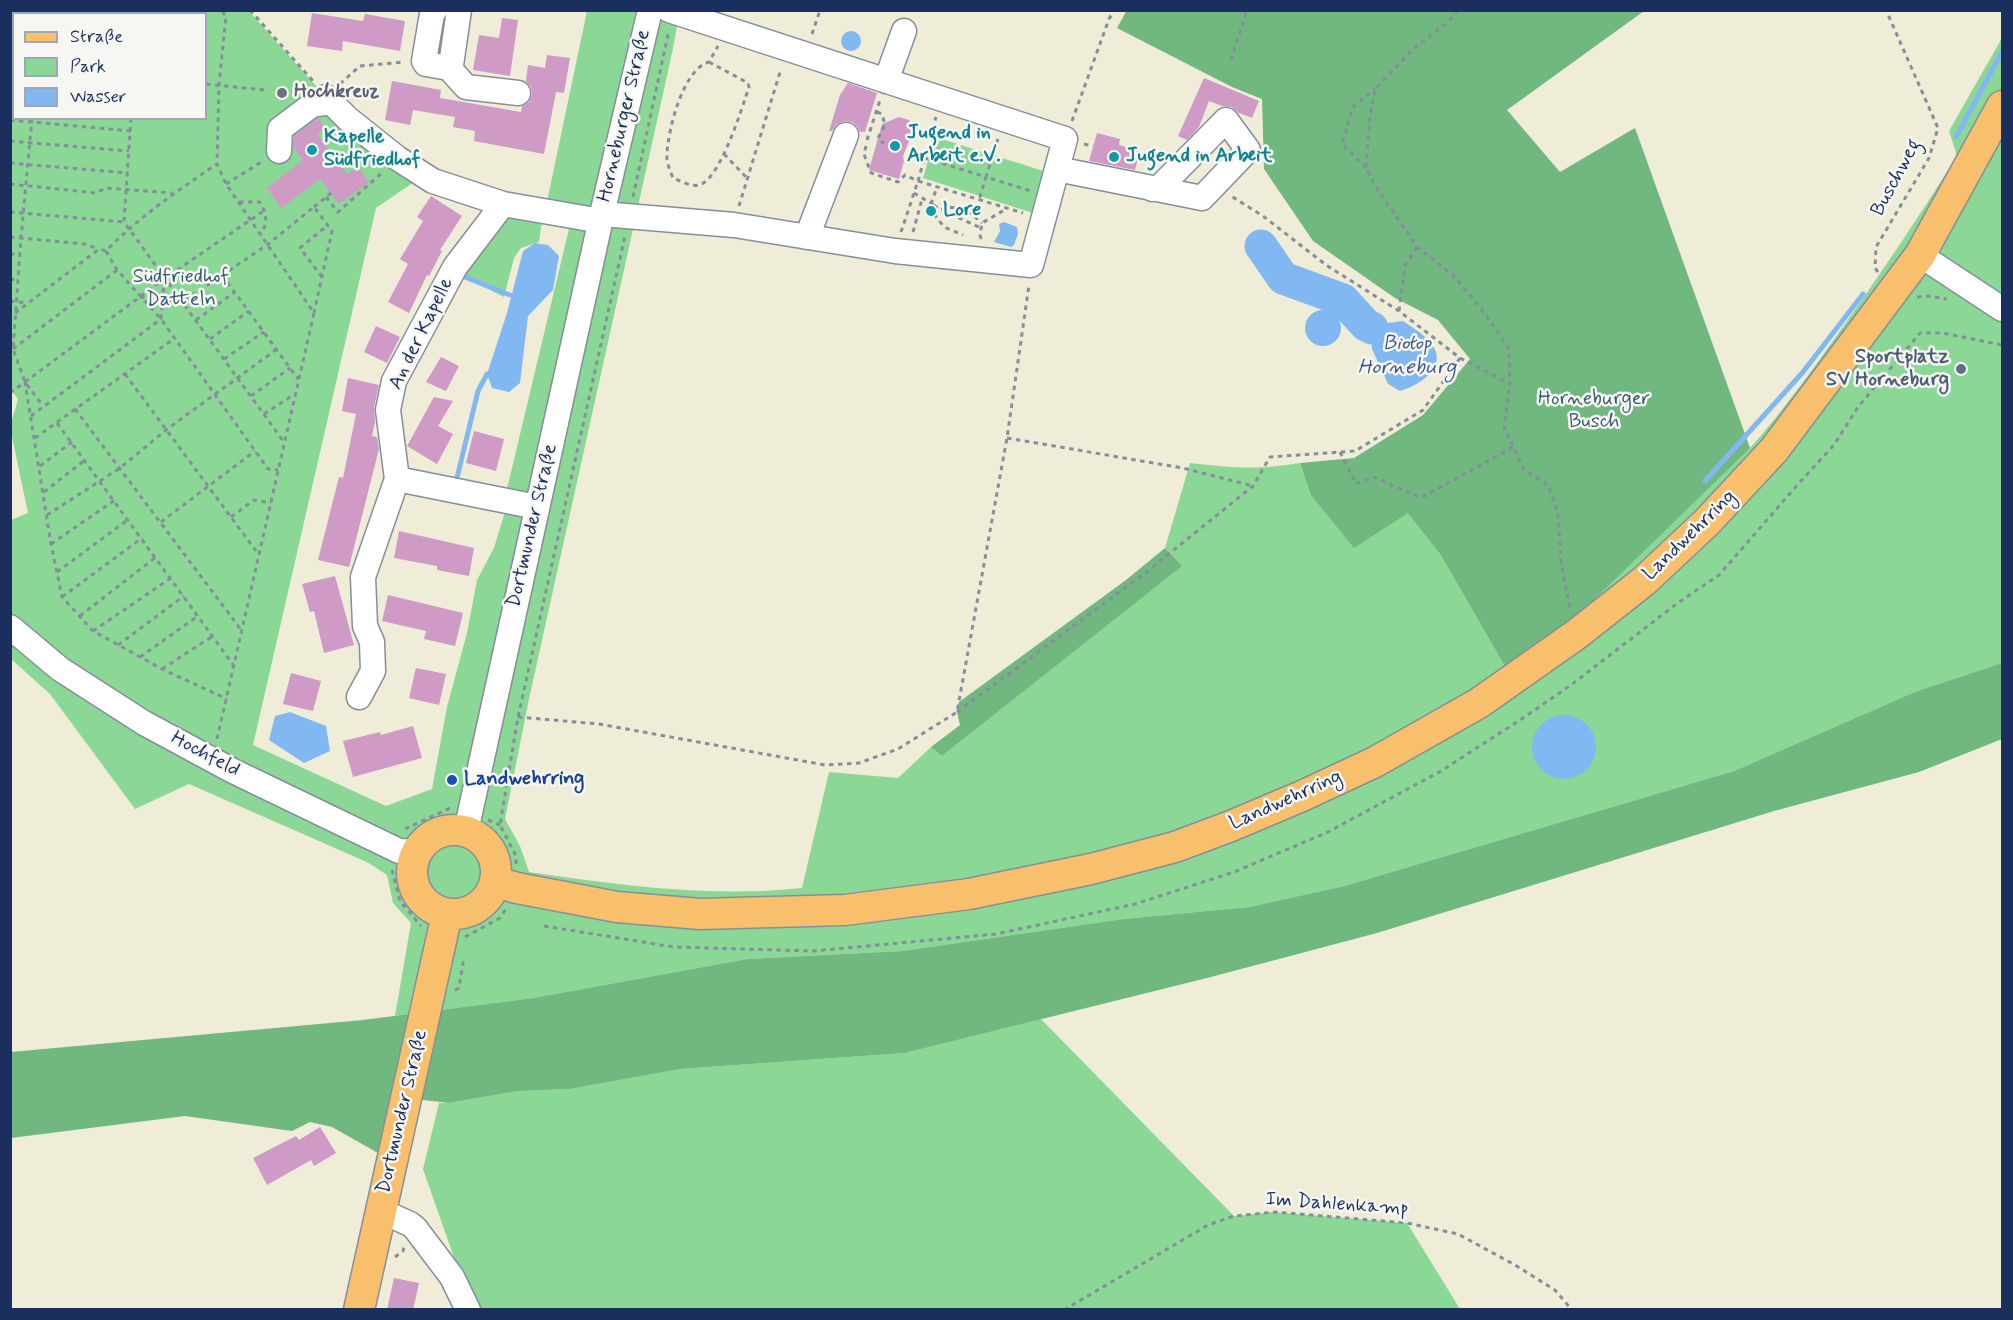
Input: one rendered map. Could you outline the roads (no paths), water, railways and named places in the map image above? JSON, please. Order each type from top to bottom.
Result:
[{"type":"main road","name":"Landwehrring","points":[[495,882],[617,907],[700,914],[845,910],[969,894],[1091,869],[1175,847],[1272,809],[1375,762],[1479,703],[1578,634],[1644,581],[1707,522],[1774,450],[1920,255],[2002,106]]},
{"type":"main road","points":[[452,830],[466,831],[478,837],[490,851],[497,869],[495,882],[490,894],[477,907],[459,914],[447,914],[434,909],[416,890],[413,865],[417,852],[426,841],[438,833],[452,830]]},
{"type":"main road","name":"Dortmunder Straße","points":[[359,1310],[447,914]]},
{"type":"street","points":[[435,10],[432,14],[424,61],[426,64],[449,68],[466,87],[518,93]]},
{"type":"street","points":[[449,68],[459,10]]},
{"type":"street","points":[[279,151],[280,129],[312,105],[329,99],[348,119],[398,158],[433,181],[503,204],[601,218],[630,216],[734,225],[807,237],[897,243],[986,260],[1031,265],[1065,139],[728,29],[664,11]]},
{"type":"street","name":"Horneburger Straße","points":[[601,218],[664,11]]},
{"type":"street","points":[[893,84],[904,31]]},
{"type":"street","points":[[1057,169],[1152,189],[1202,198],[1248,150],[1226,120],[1160,187],[1152,189]]},
{"type":"street","points":[[807,237],[846,135]]},
{"type":"street","name":"An der Kapelle","points":[[359,697],[373,671],[372,642],[365,626],[363,577],[397,479],[388,410],[394,381],[455,267],[503,204]]},
{"type":"street","name":"Dortmunder Straße","points":[[466,831],[601,218]]},
{"type":"street","points":[[1920,255],[2002,309]]},
{"type":"street","points":[[397,479],[537,507]]},
{"type":"street","name":"Hochfeld","points":[[10,627],[60,669],[144,723],[233,771],[399,851],[417,852]]},
{"type":"street","points":[[381,1211],[415,1228],[452,1277],[468,1310]]},
{"type":"water","points":[[851,31],[858,34],[861,41],[858,48],[851,51],[844,48],[841,41],[844,34]]},
{"type":"water","points":[[1004,222],[1017,227],[1018,234],[1011,247],[994,242],[1000,231],[999,224]]},
{"type":"water","points":[[535,243],[548,245],[559,256],[553,290],[528,316],[520,383],[509,392],[492,388],[487,374],[507,313],[523,251]]},
{"type":"water","points":[[1323,310],[1335,316],[1341,328],[1335,340],[1323,346],[1311,340],[1305,328],[1311,316]]},
{"type":"water","name":"Biotop Horneburg","points":[[1403,321],[1426,338],[1434,347],[1437,355],[1432,371],[1426,377],[1400,391],[1388,384],[1372,349],[1372,325]]},
{"type":"water","points":[[290,712],[326,726],[330,751],[304,763],[269,740],[275,716]]},
{"type":"water","points":[[1564,715],[1582,721],[1590,729],[1596,747],[1590,765],[1582,773],[1564,779],[1546,773],[1538,765],[1532,747],[1538,729],[1546,721]]},
{"type":"waterway","points":[[1956,137],[2002,52]]},
{"type":"waterway","points":[[1261,246],[1283,278],[1343,300],[1366,325],[1372,328]]},
{"type":"waterway","points":[[465,277],[510,295]]},
{"type":"waterway","points":[[1705,481],[1803,372],[1863,294]]},
{"type":"waterway","points":[[457,478],[478,391],[487,374]]},
{"type":"place","name":"Hochkreuz","points":[[282,93]]},
{"type":"place","name":"Jugend in Arbeit e.V.","points":[[895,146]]},
{"type":"place","name":"Kapelle Südfriedhof","points":[[312,150]]},
{"type":"place","name":"Jugend in Arbeit","points":[[1114,157]]},
{"type":"place","name":"Lore","points":[[931,211]]},
{"type":"place","name":"Sportplatz SV Horneburg","points":[[1961,369]]},
{"type":"place","name":"Landwehrring","points":[[452,780]]},
{"type":"park label","name":"Südfriedhof Datteln","points":[[181,290]]},
{"type":"park label","name":"Horneburger Busch","points":[[1594,412]]}]
